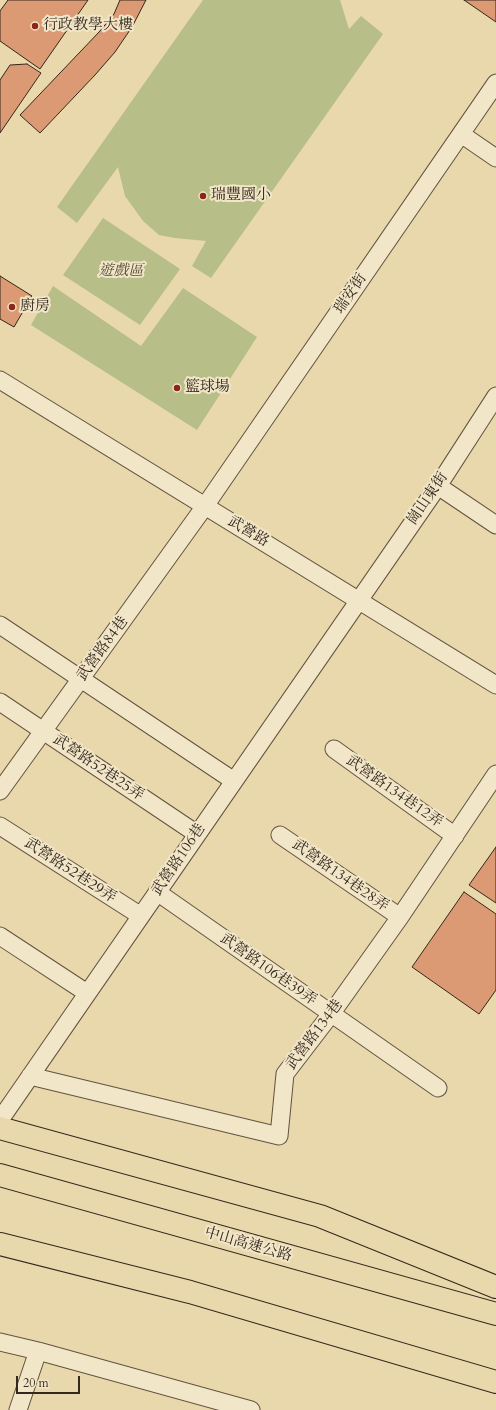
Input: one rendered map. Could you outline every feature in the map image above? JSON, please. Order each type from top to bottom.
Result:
[{"type":"highway","points":[[0,1128],[320,1216],[496,1287]]},
{"type":"highway","name":"中山高速公路","points":[[0,1175],[496,1314]]},
{"type":"highway","points":[[0,1244],[190,1292],[496,1382]]},
{"type":"street","name":"瑞安街","points":[[205,506],[496,83]]},
{"type":"street","points":[[461,134],[496,158]]},
{"type":"street","name":"武營路","points":[[1,384],[205,506],[496,685]]},
{"type":"street","name":"崗山東街","points":[[358,600],[438,486],[496,396]]},
{"type":"street","points":[[438,486],[496,525]]},
{"type":"street","name":"武營路84巷","points":[[0,791],[205,506]]},
{"type":"street","name":"武營路106巷","points":[[0,1120],[358,600]]},
{"type":"street","points":[[0,625],[80,680],[234,781]]},
{"type":"street","name":"武營路52巷25弄","points":[[0,702],[197,834]]},
{"type":"street","name":"武營路134巷12弄","points":[[334,749],[455,836]]},
{"type":"street","name":"武營路134巷","points":[[30,1076],[279,1136],[285,1074],[331,1014],[400,917],[496,774]]},
{"type":"street","name":"武營路52巷29弄","points":[[0,826],[141,916]]},
{"type":"street","name":"武營路134巷28弄","points":[[280,835],[400,917]]},
{"type":"street","name":"武營路106巷39弄","points":[[157,892],[438,1088]]},
{"type":"street","points":[[0,936],[88,993]]},
{"type":"street","points":[[0,1342],[38,1351],[251,1410]]},
{"type":"street","points":[[18,1410],[38,1351]]},
{"type":"green space","points":[[203,0],[340,0],[349,29],[361,16],[383,34],[211,278],[192,266],[206,241],[159,235],[143,221],[125,196],[118,167],[77,223],[57,207]]},
{"type":"green space","name":"遊戲區","points":[[103,218],[180,269],[140,325],[63,275]]},
{"type":"green space","name":"籃球場","points":[[53,286],[141,346],[183,288],[257,337],[197,430],[31,325]]},
{"type":"building","name":"行政教學大樓","points":[[8,0],[88,0],[40,69],[0,41],[0,11]]},
{"type":"building","points":[[120,0],[146,0],[132,27],[115,52],[40,133],[20,115],[100,31],[114,14]]},
{"type":"building","points":[[464,0],[496,0],[496,22]]},
{"type":"building","points":[[27,64],[41,73],[0,133],[0,80],[10,65]]},
{"type":"building","name":"廚房","points":[[0,276],[32,296],[14,327],[0,319]]},
{"type":"building","points":[[496,847],[496,903],[469,885]]},
{"type":"building","points":[[464,892],[496,914],[496,990],[479,1014],[412,967]]},
{"type":"place","name":"行政教學大樓","points":[[35,26]]},
{"type":"place","name":"瑞豐國小","points":[[203,196]]},
{"type":"place","name":"廚房","points":[[12,307]]},
{"type":"place","name":"籃球場","points":[[177,388]]}]
